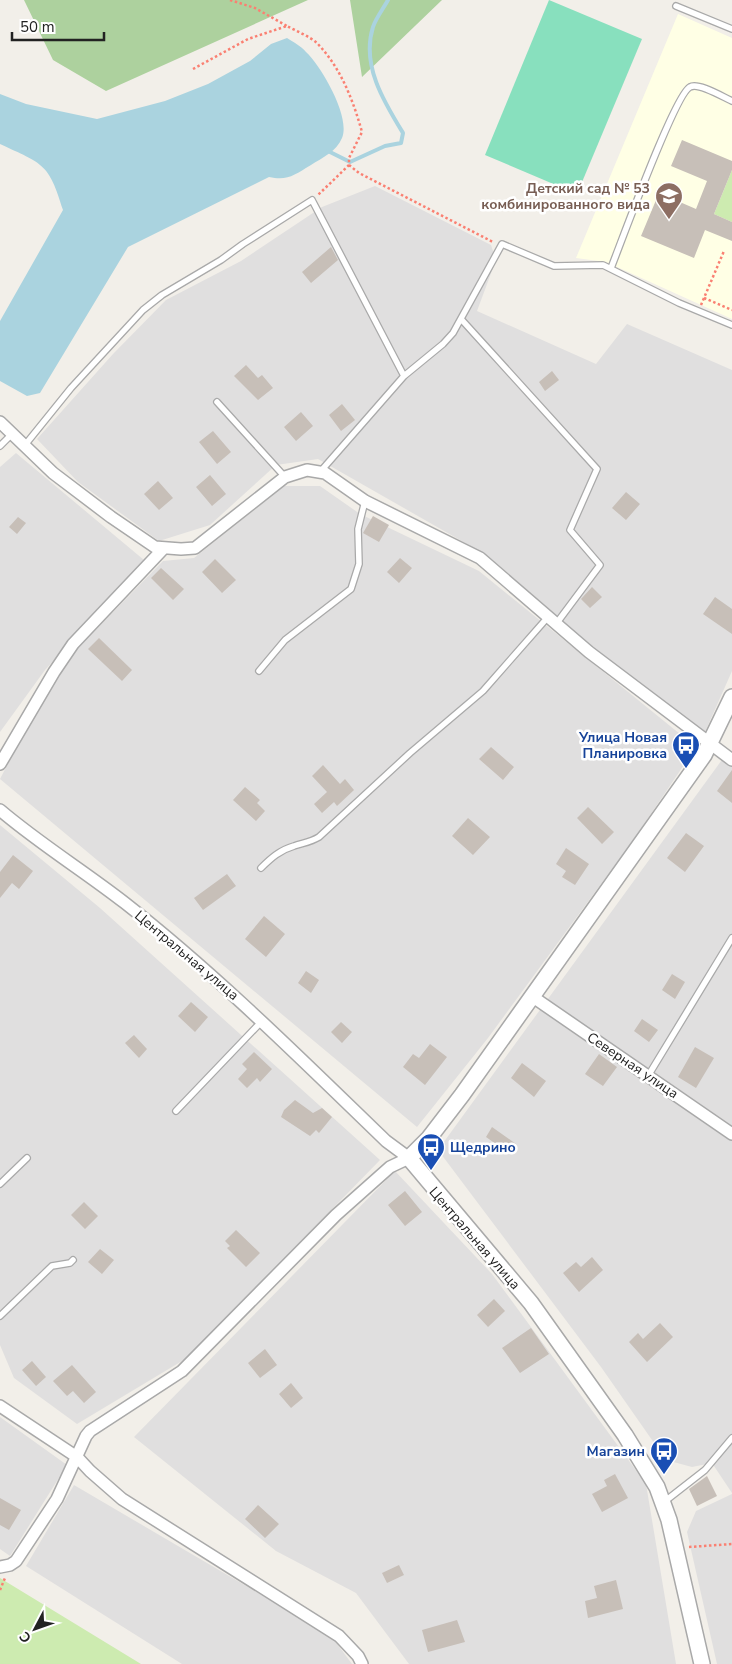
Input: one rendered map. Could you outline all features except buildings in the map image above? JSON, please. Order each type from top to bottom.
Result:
[{"type":"street","points":[[0,422],[53,473],[110,517],[155,547],[195,548],[285,477],[307,470],[325,473],[365,501],[480,558],[552,620],[732,760]]},
{"type":"street","points":[[0,764],[54,672],[73,644],[164,548]]},
{"type":"street","points":[[0,1566],[10,1565],[16,1561],[57,1499],[90,1431],[182,1370],[336,1215],[390,1167],[408,1158],[436,1130],[533,997],[711,745],[732,697]]},
{"type":"street","name":"Центральная улица","points":[[0,810],[26,832],[124,902],[263,1020],[386,1141],[408,1158],[531,1302],[625,1435],[664,1502],[702,1664]]},
{"type":"street","name":"Северная улица","points":[[533,997],[732,1134]]},
{"type":"street","points":[[0,1406],[77,1457],[122,1499],[339,1636],[358,1656],[362,1664]]},
{"type":"lane","points":[[676,6],[732,28]]},
{"type":"lane","points":[[611,268],[663,136],[688,87],[695,85],[732,101]]},
{"type":"lane","points":[[25,445],[70,388],[143,310],[162,295],[221,260],[312,200],[404,376]]},
{"type":"lane","points":[[320,472],[404,376],[443,344],[461,319],[502,244],[554,266],[597,263],[732,325]]},
{"type":"lane","points":[[261,868],[272,857],[282,851],[313,841],[320,836],[410,753],[484,691],[552,620],[600,565],[570,530],[597,469],[461,319]]},
{"type":"lane","points":[[217,402],[285,477]]},
{"type":"lane","points":[[0,446],[13,433]]},
{"type":"lane","points":[[259,671],[285,640],[351,589],[359,564],[358,529],[365,501]]},
{"type":"lane","points":[[648,1076],[732,938]]},
{"type":"lane","points":[[176,1111],[263,1020]]},
{"type":"lane","points":[[0,1184],[28,1158]]},
{"type":"lane","points":[[0,1316],[52,1266],[70,1263],[73,1260]]},
{"type":"lane","points":[[664,1502],[706,1470],[732,1438]]},
{"type":"path","points":[[230,0],[255,8],[316,43],[345,83],[354,103],[362,132],[349,158],[349,164],[359,174],[490,241],[502,244]]},
{"type":"path","points":[[193,69],[248,39],[287,26]]},
{"type":"path","points":[[312,200],[349,164]]},
{"type":"path","points":[[699,311],[724,251]]},
{"type":"path","points":[[704,298],[732,310]]},
{"type":"path","points":[[683,1547],[732,1544]]},
{"type":"shaded area","points":[[678,14],[732,38],[732,319],[606,262],[576,258]]},
{"type":"shaded area","points":[[375,186],[491,245],[496,260],[477,311],[596,364],[627,324],[732,370],[732,671],[705,732],[607,659],[488,556],[318,459],[276,465],[210,525],[159,541],[78,482],[37,439],[113,354],[166,300],[241,261],[322,207]]},
{"type":"shaded area","points":[[16,453],[144,560],[45,670],[0,732],[0,467]]},
{"type":"shaded area","points":[[284,486],[320,486],[360,514],[479,571],[696,747],[634,839],[488,1038],[417,1127],[0,779],[37,708],[75,651],[163,561],[194,558]]},
{"type":"shaded area","points":[[724,757],[732,763],[732,1493],[712,1463],[692,1467],[666,1460],[601,1367],[438,1150]]},
{"type":"shaded area","points":[[0,825],[100,908],[380,1160],[187,1358],[77,1424],[14,1378],[0,1345]]},
{"type":"shaded area","points":[[395,1171],[492,1274],[646,1484],[676,1664],[409,1664],[356,1593],[276,1551],[134,1437]]},
{"type":"shaded area","points":[[0,1417],[67,1465],[10,1556],[0,1549]]},
{"type":"shaded area","points":[[74,1485],[299,1617],[335,1641],[352,1664],[182,1664],[26,1566]]},
{"type":"shaded area","points":[[732,1494],[732,1664],[717,1664],[687,1532],[696,1511]]},
{"type":"green space","points":[[24,0],[308,0],[106,91],[53,60]]},
{"type":"green space","points":[[350,0],[442,0],[362,77]]},
{"type":"green space","points":[[549,0],[642,39],[577,194],[485,155]]},
{"type":"green space","points":[[732,170],[732,222],[714,214]]},
{"type":"green space","points":[[0,1578],[141,1664],[0,1664]]},
{"type":"water","points":[[287,38],[302,48],[319,68],[339,105],[344,129],[337,147],[295,174],[286,178],[269,177],[128,247],[40,393],[27,396],[0,381],[0,321],[63,210],[53,183],[42,167],[26,156],[0,144],[0,94],[26,104],[97,119],[165,101],[208,84],[250,61],[271,44]]},
{"type":"waterway","points":[[328,151],[350,162],[385,146],[401,143],[403,133],[376,83],[370,55],[373,27],[388,0]]},
{"type":"place","name":"Детский сад № 53 комбинированного вида","points":[[669,220]]},
{"type":"place","name":"Улица Новая Планировка","points":[[686,769]]},
{"type":"place","name":"Щедрино","points":[[431,1171]]},
{"type":"place","name":"Магазин","points":[[664,1475]]}]
